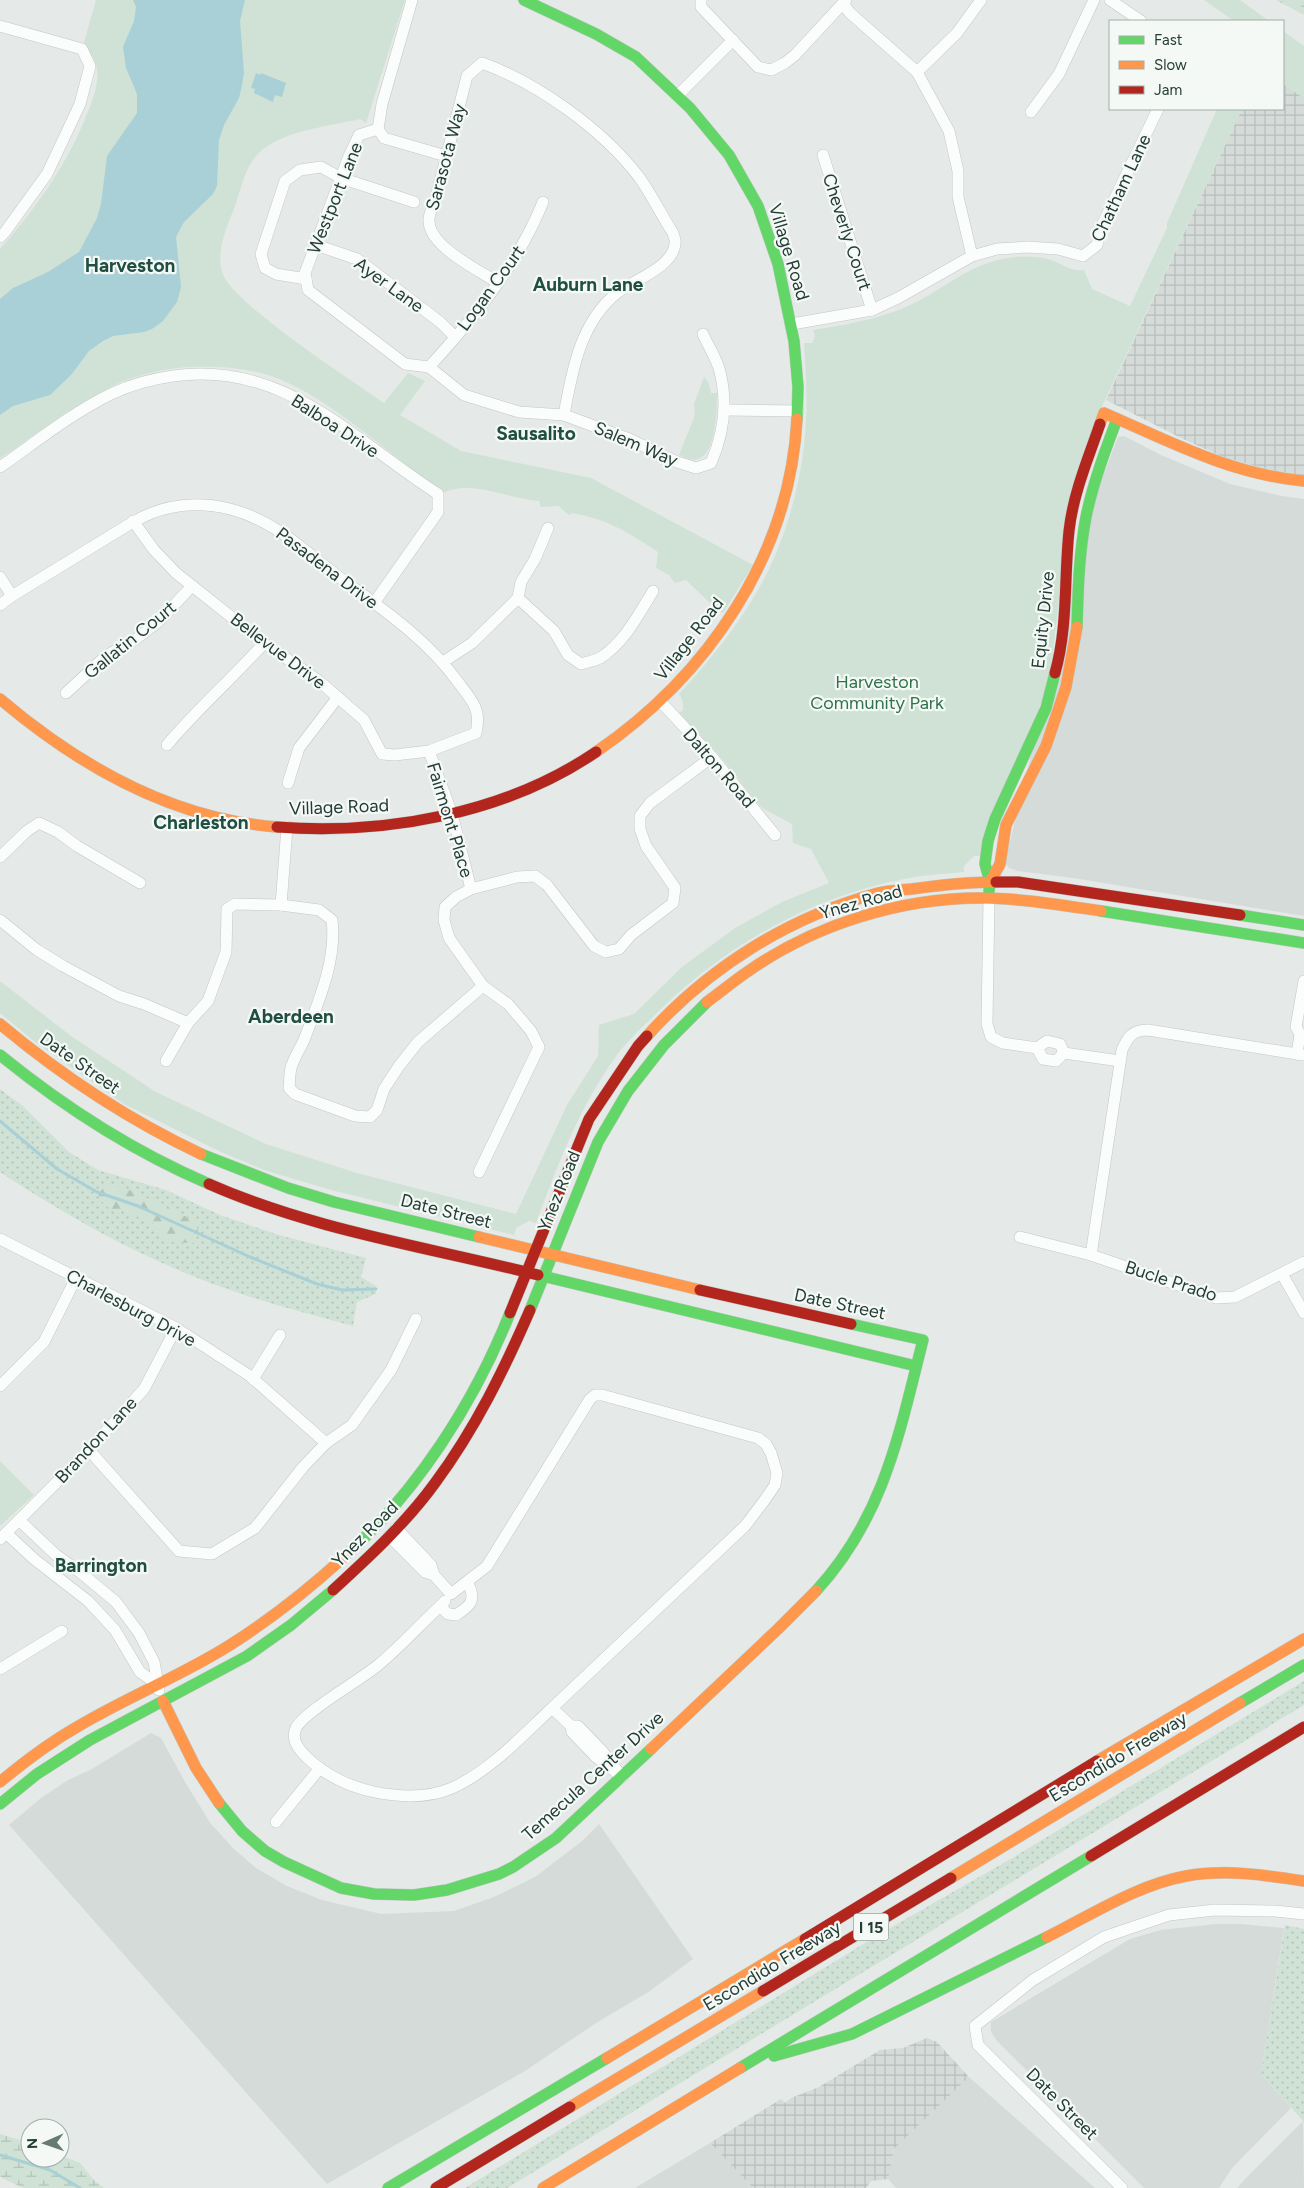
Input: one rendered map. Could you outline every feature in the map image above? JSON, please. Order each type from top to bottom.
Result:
[{"type":"main road","name":"Village Road","points":[[0,699],[48,740],[89,766],[134,788],[206,815],[246,824],[317,829],[384,825],[452,814],[533,789],[564,772],[628,730],[661,702],[722,630],[762,563],[774,534],[791,475],[798,412],[796,354],[783,280],[768,229],[748,184],[718,140],[693,109],[630,52],[558,14],[524,0]]},
{"type":"main road","name":"Equity Drive","points":[[989,898],[990,882],[985,864],[988,841],[995,819],[1041,722],[1058,664],[1065,613],[1069,531],[1081,479],[1104,414],[1117,419],[1098,469],[1086,518],[1080,562],[1076,638],[1066,687],[1046,746],[1006,826],[1000,864],[990,882]]},
{"type":"main road","points":[[1117,419],[1169,443],[1225,465],[1282,480],[1304,481]]},
{"type":"main road","name":"Ynez Road","points":[[0,1782],[88,1720],[229,1645],[276,1615],[324,1577],[356,1548],[379,1523],[450,1432],[484,1373],[495,1351],[589,1119],[638,1046],[665,1016],[698,986],[734,959],[775,934],[811,916],[841,905],[879,893],[953,883],[1018,882],[1304,925]]},
{"type":"main road","name":"Ynez Road","points":[[0,1804],[64,1756],[102,1732],[246,1656],[292,1624],[356,1570],[393,1532],[423,1498],[472,1430],[510,1360],[598,1143],[627,1091],[661,1045],[708,1002],[756,964],[813,934],[874,913],[918,904],[968,898],[1050,903],[1304,942]]},
{"type":"main road","name":"Date Street","points":[[0,1024],[56,1070],[98,1100],[212,1160],[333,1202],[684,1288],[923,1340]]},
{"type":"main road","points":[[0,1055],[51,1096],[162,1163],[231,1194],[304,1219],[754,1329],[916,1366]]},
{"type":"main road","name":"Temecula Center Drive","points":[[163,1701],[196,1768],[210,1790],[242,1831],[265,1851],[284,1862],[341,1888],[374,1894],[402,1896],[429,1893],[478,1882],[499,1874],[513,1867],[556,1838],[778,1629],[811,1597],[836,1568],[854,1543],[871,1513],[884,1482],[894,1454],[923,1340]]},
{"type":"main road","points":[[393,1532],[388,1526],[390,1520],[429,1473],[431,1458]]},
{"type":"main road","points":[[388,2188],[865,1903],[1107,1755],[1304,1639]]},
{"type":"main road","name":"Escondido Freeway","points":[[436,2188],[1304,1665]]},
{"type":"main road","points":[[543,2188],[1304,1727]]},
{"type":"main road","points":[[750,2062],[852,2034],[1145,1888],[1165,1880],[1202,1872],[1223,1871],[1254,1873],[1304,1881]]},
{"type":"street","points":[[412,0],[382,104],[378,128],[384,138],[446,156]]},
{"type":"street","points":[[701,0],[701,7],[758,67],[771,70],[785,64],[795,55],[845,2],[850,13],[917,72],[949,131],[958,171],[958,197],[972,256]]},
{"type":"street","points":[[917,72],[956,32],[981,0]]},
{"type":"street","points":[[1031,112],[1059,74],[1094,0]]},
{"type":"street","points":[[1110,0],[1140,20]]},
{"type":"street","points":[[0,26],[82,49],[90,66],[80,104],[48,174],[0,237]]},
{"type":"street","points":[[678,95],[733,40]]},
{"type":"street","name":"Sarasota Way","points":[[498,283],[443,247],[431,233],[428,219],[467,76],[482,64],[495,68],[559,103],[580,117],[638,176],[673,233],[675,244],[671,256],[660,266],[618,292],[598,314],[574,361],[564,415]]},
{"type":"street","name":"Chatham Lane","points":[[792,324],[872,310],[898,298],[972,256],[997,249],[1028,247],[1058,249],[1083,256],[1097,245],[1104,223],[1158,110]]},
{"type":"street","name":"Westport Lane","points":[[306,279],[305,273],[359,135],[378,128]]},
{"type":"street","name":"Cheverly Court","points":[[823,155],[872,310]]},
{"type":"street","points":[[414,202],[341,178],[322,166],[300,170],[285,181],[261,254],[265,268],[276,274],[306,279],[308,290],[400,362],[429,367]]},
{"type":"street","name":"Logan Court","points":[[429,367],[498,283],[532,230],[543,202]]},
{"type":"street","name":"Ayer Lane","points":[[316,245],[357,259],[433,317],[455,337]]},
{"type":"street","points":[[703,334],[720,371],[725,410],[798,412]]},
{"type":"street","name":"Salem Way","points":[[429,367],[464,395],[519,412],[564,415],[629,439],[677,462],[696,468],[711,463],[718,445],[725,410]]},
{"type":"street","name":"Balboa Drive","points":[[0,467],[95,403],[131,386],[154,379],[204,374],[224,374],[259,382],[308,404],[438,494],[438,512],[374,603]]},
{"type":"street","name":"Pasadena Drive","points":[[0,605],[147,513],[183,505],[205,505],[231,510],[265,523],[296,541],[415,635],[443,662],[475,708],[479,722],[476,733],[429,751]]},
{"type":"street","name":"Bellevue Drive","points":[[133,522],[154,550],[176,573],[264,643],[338,697],[364,720],[382,754],[429,751]]},
{"type":"street","points":[[443,662],[472,643],[518,598],[521,582],[535,559],[548,528]]},
{"type":"street","points":[[0,578],[12,596]]},
{"type":"street","name":"Gallatin Court","points":[[66,693],[106,656],[136,639],[158,622],[192,586]]},
{"type":"street","points":[[518,598],[554,631],[568,655],[581,664],[599,658],[620,640],[640,614],[653,591]]},
{"type":"street","points":[[168,745],[188,720],[241,670],[264,643]]},
{"type":"street","points":[[288,783],[300,748],[338,697]]},
{"type":"street","name":"Dalton Road","points":[[661,702],[712,757],[775,835]]},
{"type":"street","name":"Fairmont Place","points":[[429,751],[452,814],[471,889]]},
{"type":"street","points":[[480,1172],[539,1046],[530,1031],[508,1004],[483,986],[449,938],[444,920],[445,907],[456,897],[471,889],[517,877],[535,876],[547,884],[594,946],[606,952],[619,949],[631,935],[673,903],[675,888],[646,846],[640,829],[640,816],[650,803],[712,757]]},
{"type":"street","points":[[0,857],[27,831],[39,823],[58,832],[77,846],[140,883]]},
{"type":"street","points":[[281,905],[287,827]]},
{"type":"street","points":[[989,898],[987,1024],[991,1037],[1003,1043],[1037,1048],[1047,1041],[1060,1044],[1064,1053]]},
{"type":"street","points":[[166,1061],[188,1023],[208,1001],[226,952],[227,909],[236,904],[281,905],[319,910],[332,920],[334,938],[327,970],[317,1006],[303,1043],[291,1066],[289,1088],[295,1094],[355,1116],[370,1117],[377,1110],[384,1089],[398,1066],[418,1042],[483,986]]},
{"type":"street","points":[[0,920],[36,950],[63,966],[119,996],[144,1004],[188,1023]]},
{"type":"street","points":[[1090,1255],[1120,1061],[1122,1050],[1129,1035],[1138,1030],[1300,1055],[1302,1032],[1296,1027],[1301,1017],[1304,981]]},
{"type":"street","points":[[1037,1048],[1043,1058],[1056,1061],[1064,1053]]},
{"type":"street","points":[[1064,1053],[1120,1061]]},
{"type":"street","name":"Bucle Prado","points":[[1020,1237],[1090,1255],[1216,1298],[1235,1298],[1304,1262]]},
{"type":"street","name":"Charlesburg Drive","points":[[0,1239],[176,1328],[252,1379],[326,1443]]},
{"type":"street","points":[[1282,1274],[1304,1313]]},
{"type":"street","points":[[0,1386],[44,1342],[76,1278]]},
{"type":"street","points":[[89,1450],[179,1551],[212,1554],[255,1528],[302,1467],[326,1443],[352,1425],[391,1370],[416,1319]]},
{"type":"street","name":"Brandon Lane","points":[[3,1536],[89,1450],[144,1388],[176,1328]]},
{"type":"street","points":[[252,1379],[280,1335]]},
{"type":"street","points":[[602,1395],[758,1438],[766,1444],[775,1463],[775,1485],[745,1526],[510,1747],[479,1772],[451,1788],[423,1795],[397,1797],[359,1788],[335,1779],[299,1750],[294,1739],[296,1729],[306,1717],[378,1666],[451,1594],[468,1583],[487,1566],[590,1399],[595,1396],[602,1395]]},
{"type":"street","points":[[19,1520],[56,1555],[116,1602],[139,1633],[154,1662],[157,1684],[163,1701]]},
{"type":"street","points":[[393,1532],[425,1572],[434,1575],[451,1594]]},
{"type":"street","points":[[3,1536],[88,1601],[115,1630],[140,1672],[157,1684]]},
{"type":"street","points":[[440,1606],[448,1614],[456,1615],[462,1612],[472,1602],[473,1594],[468,1583]]},
{"type":"street","points":[[0,1669],[62,1631]]},
{"type":"street","points":[[552,1708],[572,1726],[572,1732],[596,1757],[622,1776]]},
{"type":"street","points":[[276,1822],[320,1768]]},
{"type":"street","name":"Date Street","points":[[1122,2188],[978,2045],[975,2026],[1033,1980],[1104,1937],[1169,1915],[1215,1910],[1275,1911],[1304,1914]]},
{"type":"shaded area","points":[[1284,85],[1304,98],[1304,476],[1266,469],[1223,457],[1106,400],[1242,110],[1284,110]]},
{"type":"shaded area","points":[[1124,436],[1161,455],[1230,484],[1304,499],[1304,916],[1073,878],[1018,871],[1009,868],[1005,862],[1091,508],[1118,437]]},
{"type":"shaded area","points":[[151,1733],[161,1738],[211,1824],[234,1849],[256,1868],[287,1886],[322,1900],[381,1914],[454,1911],[494,1897],[535,1877],[581,1842],[599,1824],[693,1959],[650,1991],[596,2023],[525,2071],[327,2184],[9,1825],[41,1798],[68,1780],[92,1769]]},
{"type":"shaded area","points":[[1216,1924],[1284,1928],[1261,2074],[1291,2108],[1232,2168],[1219,2188],[1144,2188],[997,2041],[991,2032],[991,2022],[1130,1939],[1161,1930]]},
{"type":"shaded area","points":[[927,2038],[937,2042],[969,2077],[894,2149],[888,2179],[871,2181],[866,2188],[753,2188],[710,2143],[781,2099],[785,2103],[791,2098],[819,2087],[880,2050],[903,2048]]},
{"type":"shaded area","points":[[969,2077],[1095,2188],[896,2188],[888,2179],[894,2149]]},
{"type":"shaded area","points":[[1303,2121],[1304,2188],[1237,2188],[1246,2178]]},
{"type":"shaded area","points":[[710,2143],[753,2188],[635,2188]]},
{"type":"green space","points":[[96,0],[405,0],[366,123],[360,119],[287,136],[262,150],[253,160],[245,175],[224,237],[221,254],[222,272],[230,285],[246,302],[269,321],[384,403],[408,373],[425,381],[400,415],[461,451],[591,478],[753,565],[723,613],[686,580],[675,583],[669,575],[656,568],[658,552],[618,528],[586,516],[573,513],[569,515],[558,506],[541,507],[539,501],[490,491],[466,488],[442,493],[321,401],[286,382],[253,371],[221,367],[188,367],[132,378],[88,399],[0,458],[0,249],[25,219],[59,171],[89,110],[97,81],[97,71],[91,54],[83,46]]},
{"type":"green space","points":[[1204,0],[1240,0],[1268,20],[1233,20]]},
{"type":"green space","points":[[1276,0],[1304,0],[1304,15],[1302,14]]},
{"type":"green space","points":[[1284,32],[1304,46],[1304,98],[1284,85]]},
{"type":"green space","name":"Harveston Community Park","points":[[1217,110],[1242,110],[1097,417],[1061,579],[1050,680],[981,856],[974,856],[964,866],[964,872],[911,878],[870,887],[805,911],[744,943],[689,984],[663,1007],[617,1054],[588,1100],[578,1120],[536,1223],[529,1221],[516,1228],[514,1235],[331,1190],[267,1171],[221,1152],[124,1104],[35,1042],[0,1013],[0,981],[71,1036],[156,1092],[266,1144],[357,1173],[516,1214],[567,1105],[598,1056],[599,1025],[634,1014],[682,967],[735,928],[782,902],[829,883],[811,849],[793,843],[792,824],[764,809],[724,761],[679,713],[683,710],[679,694],[703,667],[746,610],[772,563],[786,527],[797,489],[806,422],[807,399],[804,343],[812,343],[815,336],[813,330],[854,323],[895,311],[920,300],[973,269],[1013,257],[1029,256],[1044,258],[1071,269],[1084,270],[1092,289],[1130,306],[1167,228],[1167,223]]},
{"type":"green space","points":[[704,377],[708,382],[711,393],[717,393],[717,409],[709,449],[696,460],[679,455],[695,415],[694,404]]},
{"type":"green space","points":[[0,1089],[23,1106],[69,1152],[98,1170],[166,1190],[220,1215],[279,1235],[366,1258],[361,1277],[376,1286],[376,1294],[357,1302],[353,1326],[263,1301],[202,1280],[113,1239],[56,1207],[0,1172]]},
{"type":"green space","points":[[101,1185],[126,1188],[197,1222],[198,1234],[193,1243],[171,1242],[161,1236],[154,1224],[122,1210],[110,1209],[100,1200],[97,1192]]},
{"type":"green space","points":[[0,1461],[34,1495],[0,1526]]},
{"type":"green space","points":[[1304,1681],[1304,1705],[507,2188],[465,2188],[878,1935],[1014,1857]]},
{"type":"green space","points":[[1285,1925],[1304,1929],[1304,2122],[1261,2074]]},
{"type":"green space","points":[[0,2134],[20,2140],[20,2168],[70,2168],[70,2159],[80,2163],[94,2180],[104,2188],[23,2188],[0,2177]]},
{"type":"water","points":[[133,0],[245,0],[240,21],[244,73],[239,98],[224,125],[219,140],[217,186],[213,194],[184,222],[176,237],[181,287],[177,302],[163,321],[144,332],[113,336],[103,341],[89,351],[71,375],[50,395],[13,406],[0,415],[0,299],[13,288],[48,272],[79,252],[97,218],[101,204],[107,156],[137,113],[137,94],[126,68],[123,47],[134,21],[136,7]]},
{"type":"water","points":[[256,73],[260,75],[261,73],[286,83],[282,97],[275,95],[273,102],[254,93],[255,89],[251,88]]},
{"type":"waterway","points":[[0,1121],[57,1169],[97,1192],[138,1206],[250,1257],[317,1284],[342,1290],[376,1289]]},
{"type":"waterway","points":[[0,2155],[50,2170],[80,2188]]},
{"type":"traffic: fast","points":[[524,0],[596,34],[636,57],[690,108],[729,155],[758,206],[778,264],[794,341],[798,387],[797,419]]},
{"type":"traffic: fast","points":[[1077,627],[1080,558],[1086,517],[1096,479],[1117,419]]},
{"type":"traffic: fast","points":[[989,891],[990,882],[985,864],[988,841],[995,819],[1046,708],[1055,673]]},
{"type":"traffic: fast","points":[[1101,911],[1304,943]]},
{"type":"traffic: fast","points":[[1240,915],[1304,925]]},
{"type":"traffic: fast","points":[[530,1310],[598,1142],[628,1091],[664,1045],[707,1002]]},
{"type":"traffic: fast","points":[[0,1055],[100,1127],[153,1157],[209,1184]]},
{"type":"traffic: fast","points":[[201,1154],[288,1188],[334,1202],[479,1237]]},
{"type":"traffic: fast","points":[[538,1275],[916,1366]]},
{"type":"traffic: fast","points":[[344,1557],[371,1532],[396,1504],[441,1444],[479,1380],[496,1347],[510,1313]]},
{"type":"traffic: fast","points":[[816,1591],[839,1563],[858,1534],[873,1504],[897,1441],[923,1340],[851,1324]]},
{"type":"traffic: fast","points":[[0,1804],[37,1774],[90,1740],[247,1656],[291,1625],[333,1590]]},
{"type":"traffic: fast","points":[[1240,1703],[1304,1665]]},
{"type":"traffic: fast","points":[[219,1803],[242,1831],[265,1851],[284,1862],[341,1888],[374,1894],[414,1895],[447,1890],[499,1874],[513,1867],[556,1838],[651,1749]]},
{"type":"traffic: fast","points":[[740,2068],[1091,1856]]},
{"type":"traffic: fast","points":[[774,2056],[852,2034],[1047,1937]]},
{"type":"traffic: fast","points":[[388,2188],[607,2058]]},
{"type":"traffic: slow","points":[[1100,424],[1104,413],[1226,464],[1251,472],[1304,481]]},
{"type":"traffic: slow","points":[[596,752],[636,721],[673,687],[707,649],[736,608],[760,565],[778,518],[791,470],[797,419]]},
{"type":"traffic: slow","points":[[990,882],[1000,864],[1006,825],[1046,746],[1066,687],[1077,627]]},
{"type":"traffic: slow","points":[[0,699],[62,746],[94,767],[128,785],[164,801],[200,813],[238,822],[277,827]]},
{"type":"traffic: slow","points":[[647,1036],[671,1011],[724,967],[752,948],[813,916],[845,903],[882,892],[954,884],[996,882]]},
{"type":"traffic: slow","points":[[707,1002],[750,970],[802,940],[830,927],[889,909],[950,899],[995,898],[1101,911]]},
{"type":"traffic: slow","points":[[0,1024],[71,1079],[121,1111],[201,1154]]},
{"type":"traffic: slow","points":[[479,1237],[700,1290]]},
{"type":"traffic: slow","points":[[0,1782],[37,1753],[67,1733],[192,1667],[245,1635],[289,1604],[344,1557]]},
{"type":"traffic: slow","points":[[651,1749],[816,1591]]},
{"type":"traffic: slow","points":[[1097,1761],[1304,1639]]},
{"type":"traffic: slow","points":[[163,1701],[196,1768],[219,1803]]},
{"type":"traffic: slow","points":[[951,1878],[1240,1703]]},
{"type":"traffic: slow","points":[[1047,1937],[1132,1893],[1168,1880],[1186,1876],[1231,1873],[1304,1881]]},
{"type":"traffic: slow","points":[[607,2058],[805,1939]]},
{"type":"traffic: slow","points":[[570,2107],[763,1991]]},
{"type":"traffic: slow","points":[[543,2188],[740,2068]]},
{"type":"traffic: jam","points":[[1055,673],[1064,621],[1067,549],[1071,517],[1100,424]]},
{"type":"traffic: jam","points":[[277,827],[318,829],[360,827],[443,816],[484,805],[523,791],[561,773],[596,752]]},
{"type":"traffic: jam","points":[[996,882],[1018,882],[1240,915]]},
{"type":"traffic: jam","points":[[510,1313],[589,1119],[638,1046],[647,1036]]},
{"type":"traffic: jam","points":[[209,1184],[248,1200],[330,1226],[538,1275]]},
{"type":"traffic: jam","points":[[700,1290],[851,1324]]},
{"type":"traffic: jam","points":[[333,1590],[399,1526],[424,1498],[450,1463],[488,1399],[530,1310]]},
{"type":"traffic: jam","points":[[1091,1856],[1304,1727]]},
{"type":"traffic: jam","points":[[805,1939],[1097,1761]]},
{"type":"traffic: jam","points":[[763,1991],[951,1878]]},
{"type":"traffic: jam","points":[[436,2188],[570,2107]]},
{"type":"district","name":"Harveston","points":[[130,265]]},
{"type":"district","name":"Auburn Lane","points":[[588,284]]},
{"type":"district","name":"Sausalito","points":[[536,433]]},
{"type":"district","name":"Charleston","points":[[201,822]]},
{"type":"district","name":"Aberdeen","points":[[291,1016]]},
{"type":"district","name":"Barrington","points":[[101,1565]]}]
